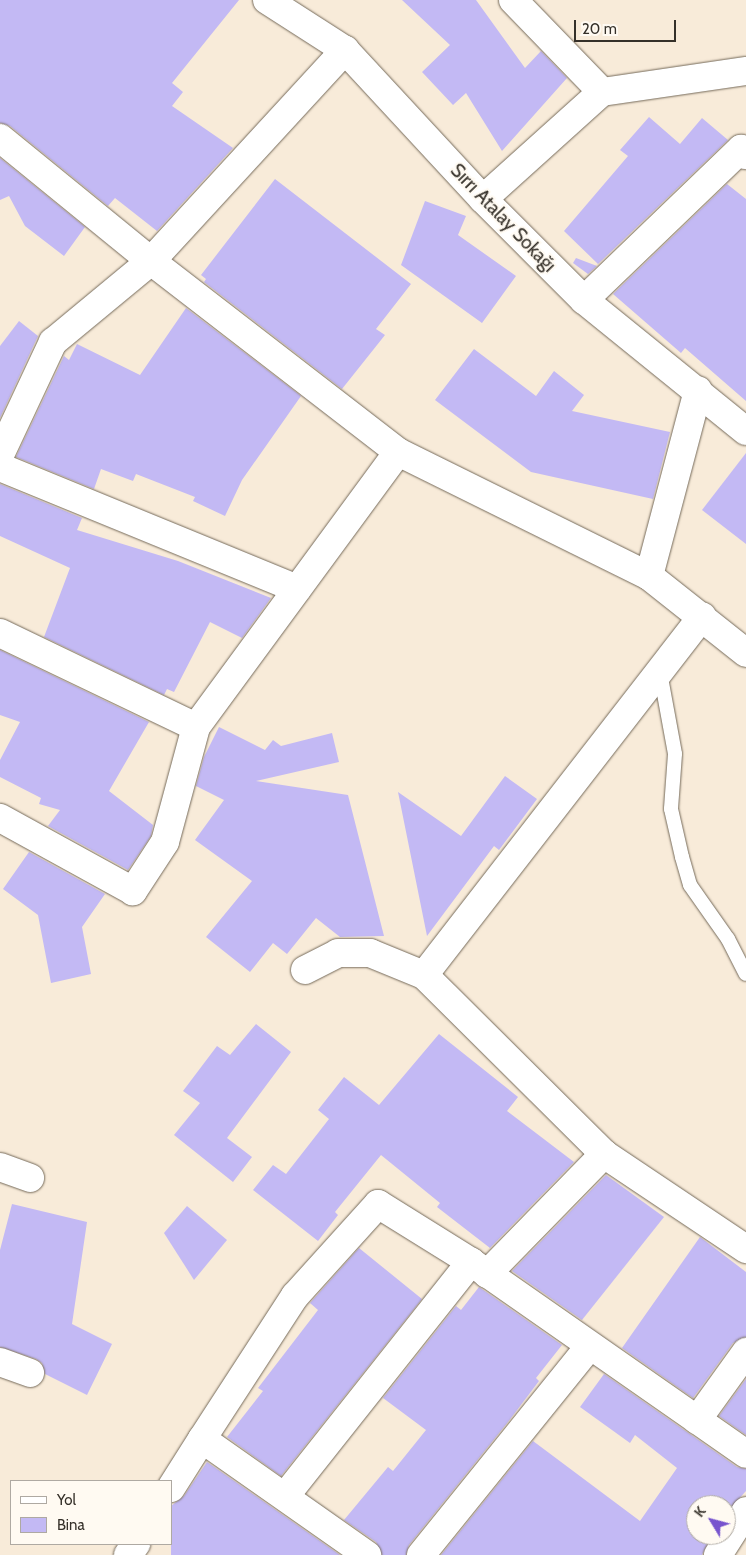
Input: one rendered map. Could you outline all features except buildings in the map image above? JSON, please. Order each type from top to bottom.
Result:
[{"type":"street","name":"Sırrı Atalay Sokağı","points":[[267,0],[345,50],[483,199],[584,300],[698,390],[746,431]]},
{"type":"street","points":[[513,0],[602,92]]},
{"type":"street","points":[[0,455],[54,342],[151,261],[345,50]]},
{"type":"street","points":[[483,199],[602,92],[746,71]]},
{"type":"street","points":[[0,138],[151,261],[398,452],[648,576],[702,616],[746,653]]},
{"type":"street","points":[[584,300],[741,149],[746,155]]},
{"type":"street","points":[[648,576],[698,390]]},
{"type":"street","points":[[0,818],[133,891],[165,842],[196,727],[398,452]]},
{"type":"street","points":[[0,467],[297,589]]},
{"type":"street","points":[[424,975],[702,616]]},
{"type":"street","points":[[0,632],[196,727]]},
{"type":"street","points":[[305,970],[338,953],[370,953],[424,975],[604,1154],[746,1250]]},
{"type":"street","points":[[286,1495],[479,1268],[604,1154]]},
{"type":"street","points":[[0,1167],[30,1178]]},
{"type":"street","points":[[172,1486],[295,1296],[378,1204],[479,1268],[589,1347],[746,1454]]},
{"type":"street","points":[[421,1555],[589,1347]]},
{"type":"street","points":[[697,1420],[746,1352]]},
{"type":"street","points":[[0,1362],[30,1373]]},
{"type":"street","points":[[202,1439],[286,1495],[367,1555]]},
{"type":"street","points":[[718,1555],[746,1511]]},
{"type":"lane","points":[[659,672],[675,754],[671,809],[684,866],[690,885],[728,939],[746,974]]}]
